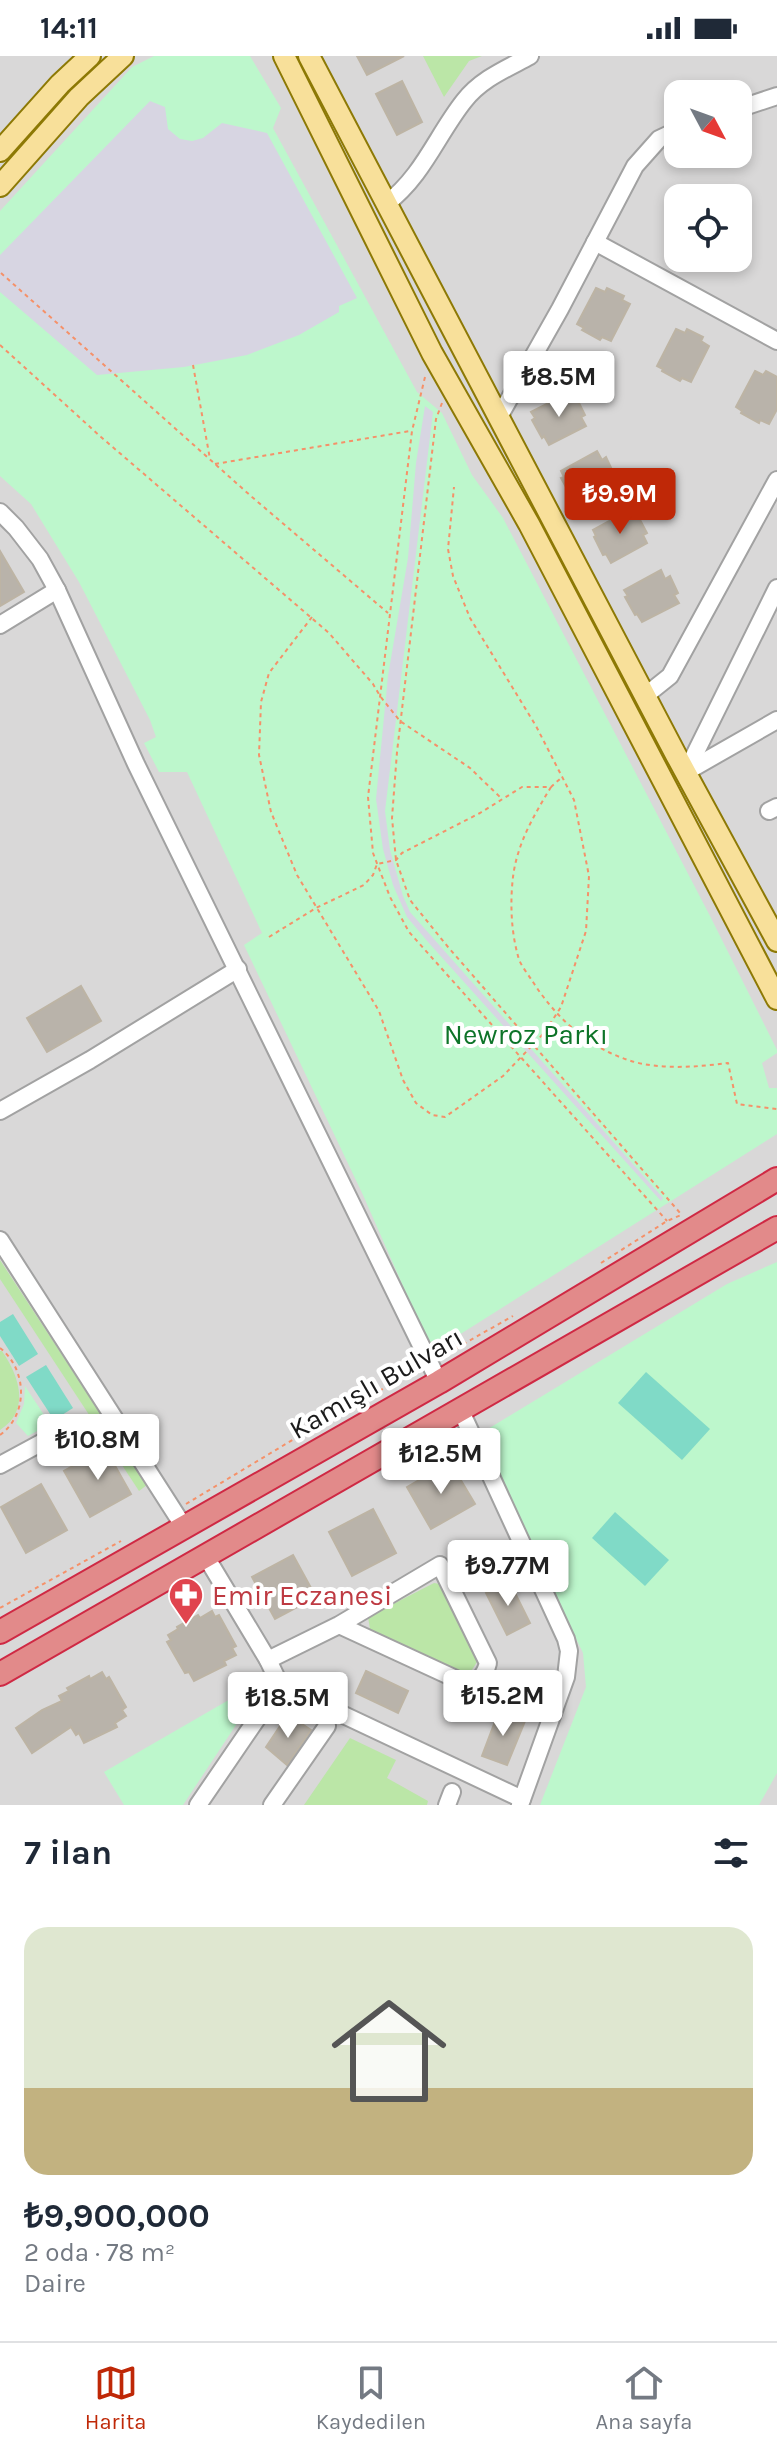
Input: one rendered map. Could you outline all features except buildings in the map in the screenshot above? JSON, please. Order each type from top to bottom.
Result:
[{"type":"highway","name":"Kamışlı Bulvarı","points":[[0,1632],[180,1519],[777,1179]]},
{"type":"highway","points":[[0,1674],[777,1228]]},
{"type":"main road","points":[[0,151],[60,84],[90,56]]},
{"type":"main road","points":[[0,186],[79,97],[123,56]]},
{"type":"main road","points":[[284,56],[432,353],[529,524],[777,999]]},
{"type":"main road","points":[[309,56],[777,941]]},
{"type":"street","points":[[386,204],[409,183],[465,100],[487,79],[530,56]]},
{"type":"street","points":[[752,104],[777,96]]},
{"type":"street","points":[[499,417],[635,166],[664,137]]},
{"type":"street","points":[[595,242],[777,341]]},
{"type":"street","points":[[645,696],[670,676],[777,480]]},
{"type":"street","points":[[0,512],[40,559],[57,590],[136,764],[434,1373]]},
{"type":"street","points":[[686,772],[777,588]]},
{"type":"street","points":[[0,625],[57,590]]},
{"type":"street","points":[[686,772],[777,720]]},
{"type":"street","points":[[0,1111],[238,969]]},
{"type":"street","points":[[0,1240],[180,1519]]},
{"type":"street","points":[[205,1555],[280,1685],[521,1802],[566,1677],[569,1651],[460,1409]]},
{"type":"street","points":[[0,1465],[76,1424]]},
{"type":"street","points":[[268,1660],[339,1625],[440,1565],[488,1663],[486,1672],[469,1685],[339,1625]]},
{"type":"street","points":[[198,1805],[280,1685]]},
{"type":"street","points":[[272,1805],[327,1726]]},
{"type":"path","points":[[1,273],[210,460],[390,615]]},
{"type":"path","points":[[0,345],[101,437],[312,617],[373,684],[400,721],[470,768],[502,799]]},
{"type":"path","points":[[432,353],[412,431],[368,797],[373,853],[390,897],[409,932],[667,1221]]},
{"type":"path","points":[[193,365],[210,460]]},
{"type":"path","points":[[449,383],[436,419],[400,721],[392,818],[396,860],[410,900],[682,1215],[667,1221],[597,1265]]},
{"type":"path","points":[[215,464],[412,431]]},
{"type":"path","points":[[312,617],[269,673],[261,702],[259,755],[271,812],[297,875],[379,1011],[403,1080],[416,1103],[432,1115],[445,1117],[503,1076],[534,1044],[561,1007],[586,931],[589,876],[574,800],[536,726],[470,618],[453,576],[448,549],[454,487]]},
{"type":"path","points":[[562,777],[551,787],[529,823],[513,875],[511,910],[518,958],[556,1015],[589,1041],[631,1061],[671,1067],[728,1063],[737,1104],[777,1109]]},
{"type":"path","points":[[377,864],[396,860],[402,853],[522,787],[551,787]]},
{"type":"path","points":[[269,937],[316,908],[364,885],[377,864]]},
{"type":"path","points":[[180,1519],[304,1433],[434,1373],[518,1313]]},
{"type":"path","points":[[0,1348],[20,1377],[22,1391],[14,1422],[0,1435]]},
{"type":"path","points":[[0,1608],[121,1541]]},
{"type":"shaded area","points":[[0,56],[777,56],[777,1805],[0,1805]]},
{"type":"shaded area","points":[[150,101],[165,107],[168,129],[180,139],[192,141],[203,138],[222,123],[267,133],[357,298],[339,306],[339,312],[299,335],[247,355],[184,367],[97,375],[0,292],[0,255]]},
{"type":"shaded area","points":[[425,406],[433,412],[385,811],[390,850],[403,896],[410,912],[663,1198],[661,1201],[428,942],[407,917],[393,885],[383,849],[376,799],[388,676],[408,558],[416,463]]},
{"type":"shaded area","points":[[13,1314],[38,1354],[19,1366],[0,1336],[0,1322]]},
{"type":"shaded area","points":[[46,1365],[73,1408],[54,1420],[26,1377]]},
{"type":"shaded area","points":[[646,1372],[710,1429],[682,1460],[618,1403]]},
{"type":"shaded area","points":[[615,1512],[669,1560],[645,1586],[592,1538]]},
{"type":"green space","name":"Newroz Parkı","points":[[154,56],[250,56],[281,108],[273,128],[417,392],[442,413],[472,475],[503,518],[777,1050],[762,1063],[769,1088],[777,1088],[777,1134],[432,1352],[363,1195],[244,945],[262,933],[187,772],[159,772],[144,743],[156,737],[150,720],[79,582],[31,504],[0,476],[0,211],[132,67]]},
{"type":"green space","points":[[423,56],[482,56],[469,61],[444,97]]},
{"type":"green space","points":[[0,1260],[147,1485],[139,1491],[0,1279]]},
{"type":"green space","points":[[777,1262],[777,1773],[759,1805],[540,1805],[586,1687],[583,1653],[478,1435],[727,1284]]},
{"type":"green space","points":[[0,1351],[13,1371],[19,1403],[10,1422],[0,1430]]},
{"type":"green space","points":[[25,1386],[50,1424],[28,1436],[16,1423],[24,1404]]},
{"type":"green space","points":[[434,1583],[440,1584],[477,1662],[468,1676],[370,1629],[368,1617]]},
{"type":"green space","points":[[267,1678],[183,1805],[124,1805],[104,1772]]},
{"type":"green space","points":[[350,1738],[396,1760],[387,1778],[428,1801],[427,1805],[304,1805]]},
{"type":"place","name":"Emir Eczanesi","points":[[186,1626]]}]
